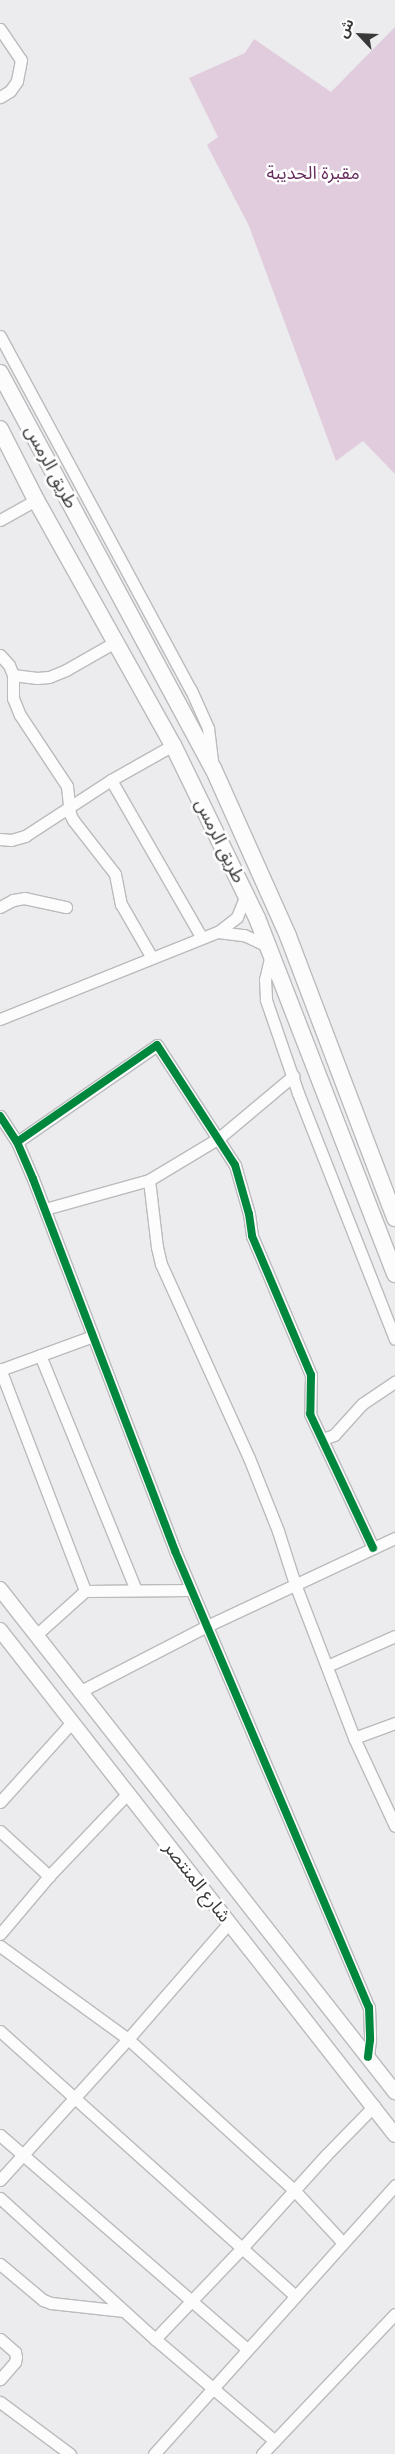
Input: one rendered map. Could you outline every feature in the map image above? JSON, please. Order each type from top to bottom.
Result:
[{"type":"highway","name":"طريق الرمس","points":[[0,373],[214,768],[288,936],[395,1218]]},
{"type":"highway","name":"طريق الرمس","points":[[0,429],[36,500],[173,745],[246,895],[270,950],[395,1274]]},
{"type":"main road","name":"شارع المنتصر","points":[[0,1589],[395,2092]]},
{"type":"main road","name":"شارع المنتصر","points":[[0,1630],[395,2135]]},
{"type":"street","points":[[0,29],[21,60],[17,81],[10,91],[0,97]]},
{"type":"street","points":[[0,336],[191,690],[208,728],[214,768]]},
{"type":"street","points":[[0,520],[36,500]]},
{"type":"street","points":[[12,675],[37,678],[49,677],[66,670],[115,642]]},
{"type":"street","points":[[0,655],[8,665],[12,675],[13,698],[20,715],[67,786],[70,814],[115,874],[121,904],[152,958]]},
{"type":"street","points":[[0,839],[11,840],[26,836],[111,780],[173,745]]},
{"type":"street","points":[[111,780],[202,938]]},
{"type":"street","points":[[0,1018],[218,932],[237,917],[246,895]]},
{"type":"street","points":[[0,907],[14,900],[24,898],[66,907]]},
{"type":"street","points":[[218,932],[244,935],[270,950],[264,979],[264,992],[293,1076],[395,1339]]},
{"type":"street","points":[[16,1142],[157,1045],[235,1165],[249,1214],[252,1236],[311,1375],[310,1414],[373,1548]]},
{"type":"street","points":[[45,1209],[149,1180],[219,1138],[293,1076]]},
{"type":"street","points":[[0,1116],[16,1142],[45,1209],[205,1627],[369,2007],[370,2040],[368,2057]]},
{"type":"street","points":[[149,1180],[156,1247],[161,1264],[249,1458],[278,1531],[295,1584],[354,1738],[395,1826]]},
{"type":"street","points":[[85,1591],[0,1370],[93,1336]]},
{"type":"street","points":[[40,1355],[136,1590]]},
{"type":"street","points":[[323,1439],[334,1435],[362,1404],[395,1382]]},
{"type":"street","points":[[79,1692],[205,1627],[395,1538]]},
{"type":"street","points":[[36,1635],[85,1591],[190,1590]]},
{"type":"street","points":[[327,1666],[395,1636]]},
{"type":"street","points":[[0,1802],[72,1722]]},
{"type":"street","points":[[354,1738],[395,1723]]},
{"type":"street","points":[[0,1934],[49,1876],[128,1793]]},
{"type":"street","points":[[0,1831],[49,1876]]},
{"type":"street","points":[[0,2180],[128,2039],[229,1923]]},
{"type":"street","points":[[0,1946],[128,2039],[294,2190],[343,2243]]},
{"type":"street","points":[[0,2031],[295,2296]]},
{"type":"street","points":[[155,2339],[192,2302],[374,2106]]},
{"type":"street","points":[[0,2135],[247,2349]]},
{"type":"street","points":[[154,2454],[395,2185]]},
{"type":"street","points":[[0,2198],[155,2339],[275,2441]]},
{"type":"street","points":[[0,2264],[35,2295],[51,2303],[124,2311]]},
{"type":"street","points":[[262,2454],[395,2314]]},
{"type":"street","points":[[0,2338],[15,2352],[16,2356],[15,2362],[0,2379]]},
{"type":"street","points":[[0,2402],[55,2450],[70,2454]]},
{"type":"green space","name":"مقبرة الحديبة","points":[[395,27],[395,474],[363,441],[336,461],[249,226],[207,145],[218,137],[189,78],[245,53],[254,39],[331,92]]},
{"type":"cycle path","points":[[17,1142],[157,1045],[235,1165],[249,1214],[252,1236],[311,1375],[310,1414],[373,1548]]},
{"type":"cycle path","points":[[0,1116],[17,1142],[33,1179],[175,1551],[369,2007],[370,2040],[368,2057]]}]
